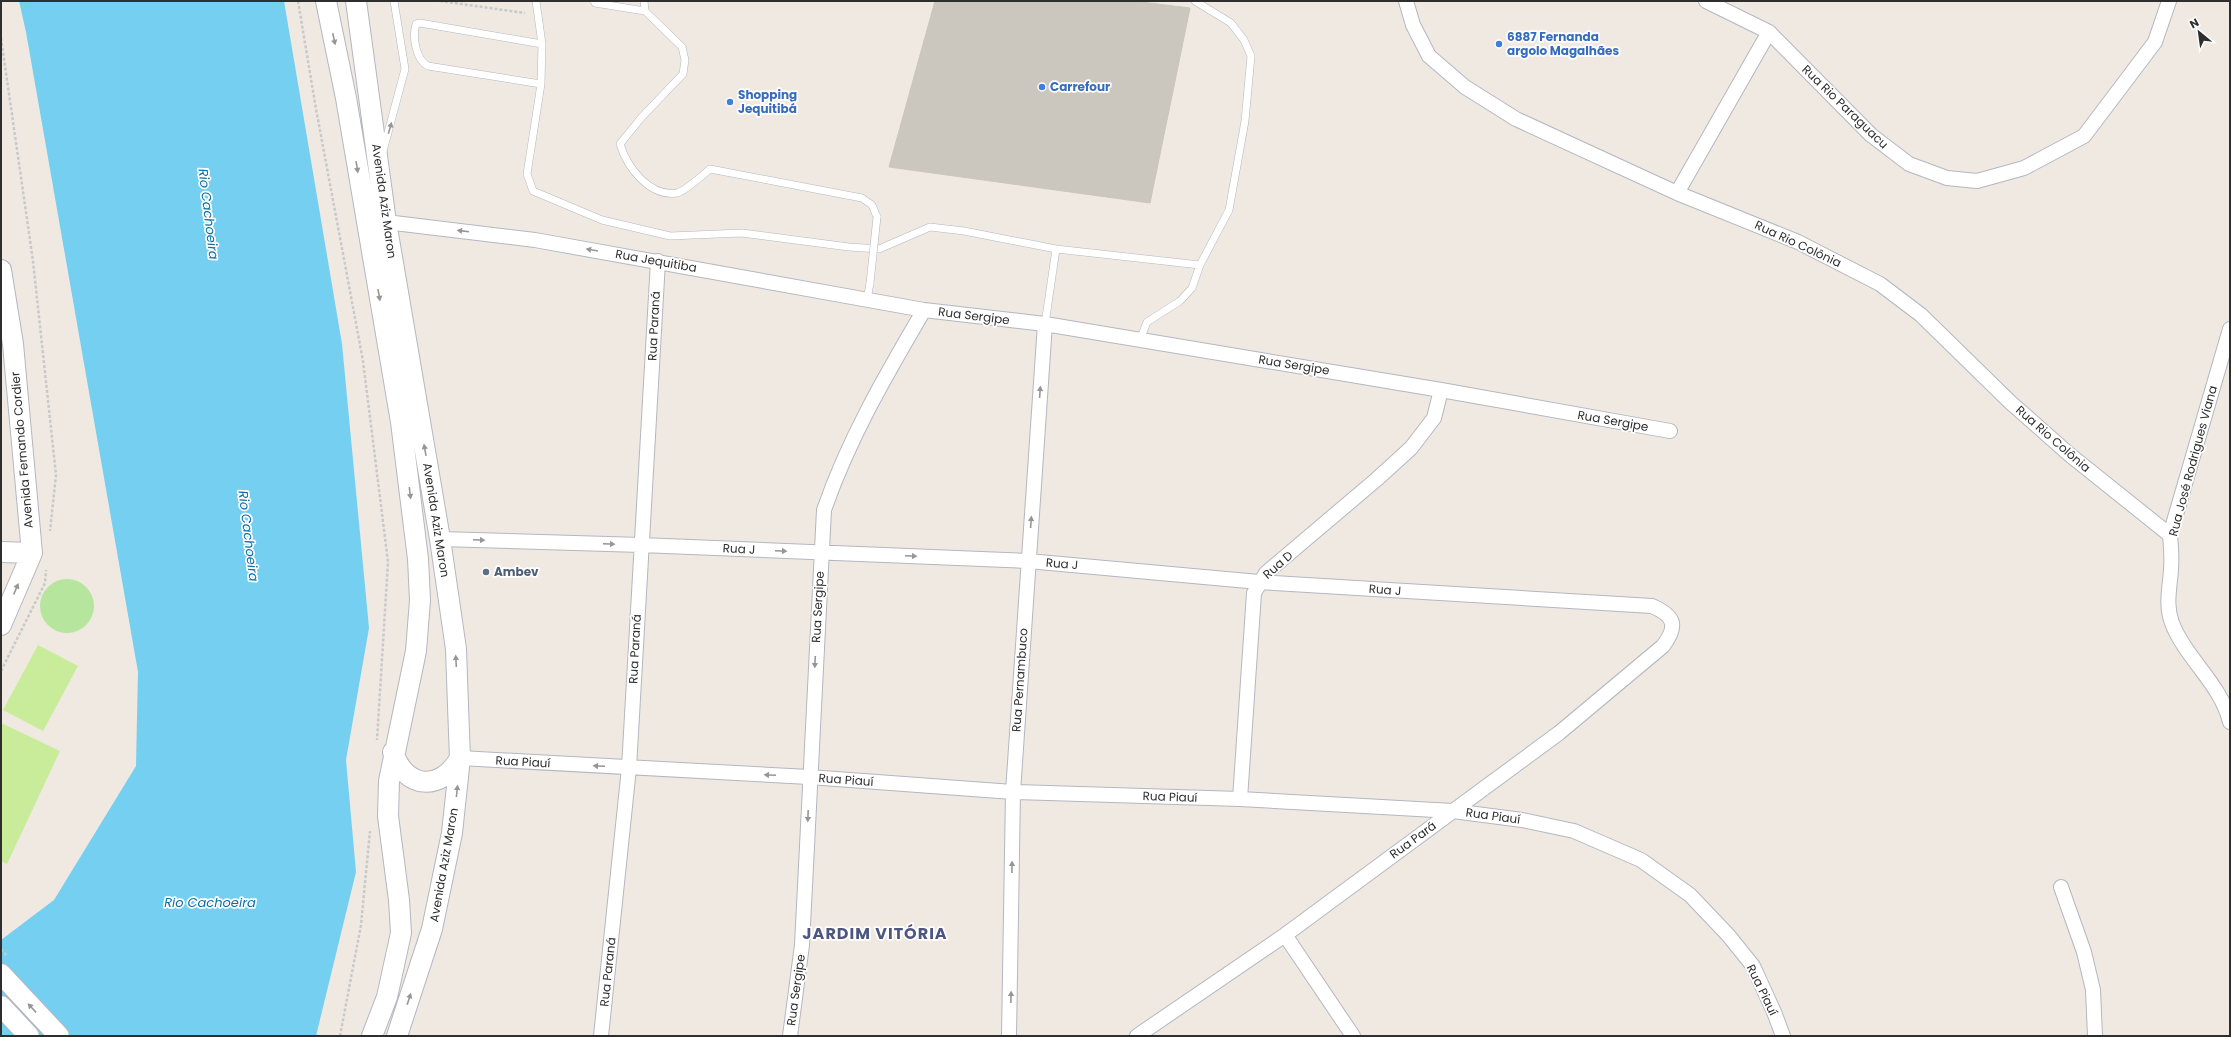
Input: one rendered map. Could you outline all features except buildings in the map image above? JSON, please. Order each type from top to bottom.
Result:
[{"type":"main road","name":"Avenida Aziz Maron","points":[[326,1],[346,98],[401,422],[418,559],[420,600],[416,651],[385,749],[389,781],[388,816],[399,900],[401,933],[388,997],[372,1036]]},
{"type":"main road","name":"Avenida Aziz Maron","points":[[356,1],[386,222],[440,539],[456,649],[460,758],[452,834],[432,929],[397,1036]]},
{"type":"main road","name":"Avenida Fernando Cordier","points":[[1,270],[13,344],[32,553],[1,625]]},
{"type":"main road","points":[[1,552],[32,553]]},
{"type":"main road","points":[[385,749],[406,775],[417,781],[431,782],[443,778],[454,770],[460,758]]},
{"type":"main road","points":[[1,974],[59,1036]]},
{"type":"main road","points":[[1,1006],[29,1036]]},
{"type":"street","name":"Rua Rio Colônia","points":[[1406,1],[1413,25],[1429,56],[1465,87],[1516,119],[1677,193],[1798,242],[1880,284],[1921,316],[2010,402],[2070,456],[2170,535]]},
{"type":"street","name":"Rua Rio Paraguacu","points":[[1706,1],[1769,32],[1871,135],[1908,164],[1947,178],[1977,180],[2024,168],[2084,136],[2155,42],[2169,1]]},
{"type":"street","points":[[1677,193],[1769,32]]},
{"type":"street","name":"Rua Jequitiba","points":[[386,222],[535,240],[924,310]]},
{"type":"street","name":"Rua Paraná","points":[[601,1036],[629,768],[658,261]]},
{"type":"street","name":"Rua Sergipe","points":[[790,1036],[802,946],[809,777],[824,510],[838,471],[881,382],[924,310],[1045,324],[1441,390],[1670,431]]},
{"type":"street","name":"Rua Pernambuco","points":[[1009,1036],[1012,792],[1045,324]]},
{"type":"street","name":"Rua José Rodrigues Viana","points":[[2230,329],[2170,535],[2171,569],[2167,600],[2172,622],[2185,648],[2226,706],[2230,722]]},
{"type":"street","name":"Rua D","points":[[1240,799],[1254,593],[1266,573],[1377,480],[1411,448],[1434,418],[1441,390]]},
{"type":"street","name":"Rua J","points":[[440,539],[641,545],[1028,561],[1260,582],[1652,606],[1666,612],[1671,619],[1672,627]]},
{"type":"street","name":"Rua Pará","points":[[1137,1036],[1284,935],[1578,718],[1662,646],[1670,636],[1672,627]]},
{"type":"street","name":"Rua Piauí","points":[[460,758],[809,777],[1012,792],[1240,799],[1453,811],[1522,820],[1574,831],[1641,860],[1690,895],[1729,936],[1753,966],[1774,1012],[1782,1036]]},
{"type":"street","points":[[2061,887],[2088,967],[2093,990],[2095,1036]]},
{"type":"street","points":[[1284,935],[1353,1036]]},
{"type":"lane","points":[[379,165],[405,69],[394,1]]},
{"type":"lane","points":[[536,1],[542,44],[541,84],[527,174],[530,186],[539,195],[602,220],[670,236],[742,233],[866,249],[886,248],[930,228],[964,231],[1056,249],[1200,265]]},
{"type":"lane","points":[[594,1],[595,3],[645,11],[682,47],[685,60],[683,74],[641,118],[620,144],[625,159],[635,174],[664,192],[678,193],[710,170],[862,198],[872,205],[877,217],[867,300]]},
{"type":"lane","points":[[644,1],[645,11]]},
{"type":"lane","points":[[1140,340],[1146,322],[1180,301],[1192,288],[1200,265],[1229,210],[1245,121],[1251,56],[1244,40],[1231,23],[1195,1]]},
{"type":"lane","points":[[541,84],[428,66],[422,62],[418,55],[414,29],[416,24],[420,23],[542,44]]},
{"type":"lane","points":[[1045,324],[1056,249]]},
{"type":"path","points":[[298,1],[316,109],[363,361],[388,562],[385,749]]},
{"type":"path","points":[[440,1],[538,15]]},
{"type":"path","points":[[340,1036],[361,925],[370,823]]},
{"type":"green space","points":[[62,579],[72,579],[82,583],[90,591],[94,601],[94,611],[90,621],[82,629],[72,633],[62,633],[52,629],[44,621],[40,611],[40,601],[44,591],[52,583]]},
{"type":"green space","points":[[38,645],[78,666],[43,731],[3,710]]},
{"type":"green space","points":[[1,723],[60,751],[7,864],[1,861]]},
{"type":"water","name":"Rio Cachoeira","points":[[19,1],[284,1],[342,344],[369,628],[346,760],[356,872],[316,1036],[1,1036],[1,940],[54,900],[136,766],[138,672],[26,32]]},
{"type":"place","name":"6887 Fernanda argolo Magalhães","points":[[1499,44]]},
{"type":"place","name":"Carrefour","points":[[1042,87]]},
{"type":"place","name":"Shopping Jequitibá","points":[[730,102]]},
{"type":"place","name":"Ambev","points":[[486,572]]},
{"type":"district","name":"JARDIM VITÓRIA","points":[[875,933]]}]
